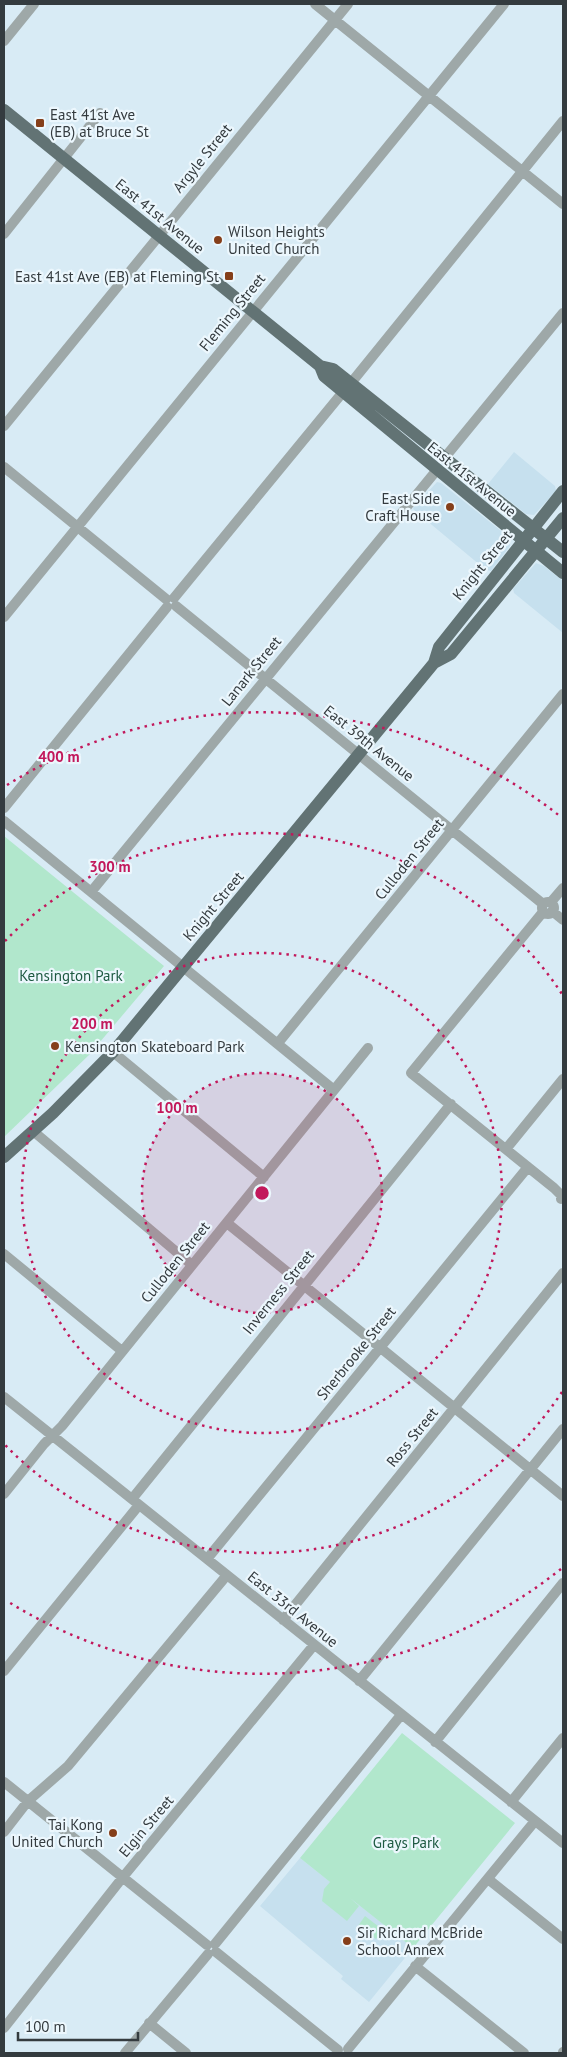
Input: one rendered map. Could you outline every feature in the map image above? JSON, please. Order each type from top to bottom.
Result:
[{"type":"main road","name":"East 41st Avenue","points":[[4,110],[320,366],[333,369],[347,388],[436,471],[563,574]]},
{"type":"main road","name":"East 41st Avenue","points":[[347,388],[446,456],[563,552]]},
{"type":"main road","name":"Knight Street","points":[[4,1157],[113,1052],[434,663],[439,647],[563,491]]},
{"type":"main road","name":"Knight Street","points":[[434,663],[451,654],[563,518]]},
{"type":"street","points":[[4,41],[34,4]]},
{"type":"street","points":[[315,4],[563,204]]},
{"type":"street","name":"Argyle Street","points":[[4,426],[348,4]]},
{"type":"street","name":"Fleming Street","points":[[4,617],[504,4]]},
{"type":"street","points":[[4,234],[100,113]]},
{"type":"street","points":[[4,808],[563,121]]},
{"type":"street","points":[[446,456],[563,313]]},
{"type":"street","name":"East 39th Avenue","points":[[4,467],[563,920]]},
{"type":"street","name":"Lanark Street","points":[[91,892],[264,678],[436,471]]},
{"type":"street","name":"Culloden Street","points":[[278,1044],[563,694]]},
{"type":"street","points":[[4,821],[334,1090]]},
{"type":"street","points":[[560,1199],[561,1195],[412,1073],[563,888]]},
{"type":"street","name":"Culloden Street","points":[[4,1494],[368,1048]]},
{"type":"street","points":[[113,1052],[264,1177]]},
{"type":"street","points":[[506,1149],[563,1079]]},
{"type":"street","name":"Inverness Street","points":[[4,1671],[303,1285],[450,1104]]},
{"type":"street","points":[[33,1131],[192,1265]]},
{"type":"street","name":"Sherbrooke Street","points":[[207,1559],[528,1167]]},
{"type":"street","points":[[227,1222],[563,1496]]},
{"type":"street","points":[[4,1254],[122,1351]]},
{"type":"street","name":"Ross Street","points":[[283,1620],[563,1273]]},
{"type":"street","name":"East 33rd Avenue","points":[[4,1398],[563,1843]]},
{"type":"street","points":[[359,1681],[563,1429]]},
{"type":"street","points":[[4,1832],[28,1801],[68,1766],[227,1575]]},
{"type":"street","points":[[435,1742],[563,1583]]},
{"type":"street","name":"Elgin Street","points":[[4,2028],[123,1877],[314,1645]]},
{"type":"street","points":[[125,2053],[401,1715]]},
{"type":"street","points":[[512,1802],[563,1738]]},
{"type":"street","points":[[4,1782],[211,1949],[343,2052],[535,1821]]},
{"type":"street","points":[[488,1879],[563,1939]]},
{"type":"street","points":[[415,1966],[524,2053]]},
{"type":"street","points":[[149,2023],[186,2053]]},
{"type":"shaded area","points":[[514,452],[555,486],[556,491],[534,515],[526,514],[488,484]]},
{"type":"shaded area","points":[[437,482],[441,483],[510,538],[510,546],[491,571],[486,570],[414,510],[413,508]]},
{"type":"shaded area","points":[[536,563],[544,566],[563,581],[563,633],[514,593],[513,589]]},
{"type":"shaded area","points":[[300,1858],[413,1948],[369,2002],[341,1979],[343,1976],[260,1906]]},
{"type":"green space","name":"Kensington Park","points":[[4,836],[164,966],[89,1055],[4,1137]]},
{"type":"green space","name":"Grays Park","points":[[402,1733],[515,1823],[413,1948],[350,1898],[359,1906],[347,1921],[322,1901],[324,1889],[330,1882],[300,1858]]},
{"type":"green space","points":[[365,1916],[383,1930],[376,1939],[358,1926]]},
{"type":"place","name":"East 41st Ave (EB) at Bruce St","points":[[40,123]]},
{"type":"place","name":"Wilson Heights United Church","points":[[218,240]]},
{"type":"place","name":"East 41st Ave (EB) at Fleming St","points":[[229,276]]},
{"type":"place","name":"East Side Craft House","points":[[450,507]]},
{"type":"place","name":"Kensington Skateboard Park","points":[[55,1046]]},
{"type":"place","name":"Tai Kong United Church","points":[[113,1833]]},
{"type":"place","name":"Sir Richard McBride School Annex","points":[[347,1941]]}]
